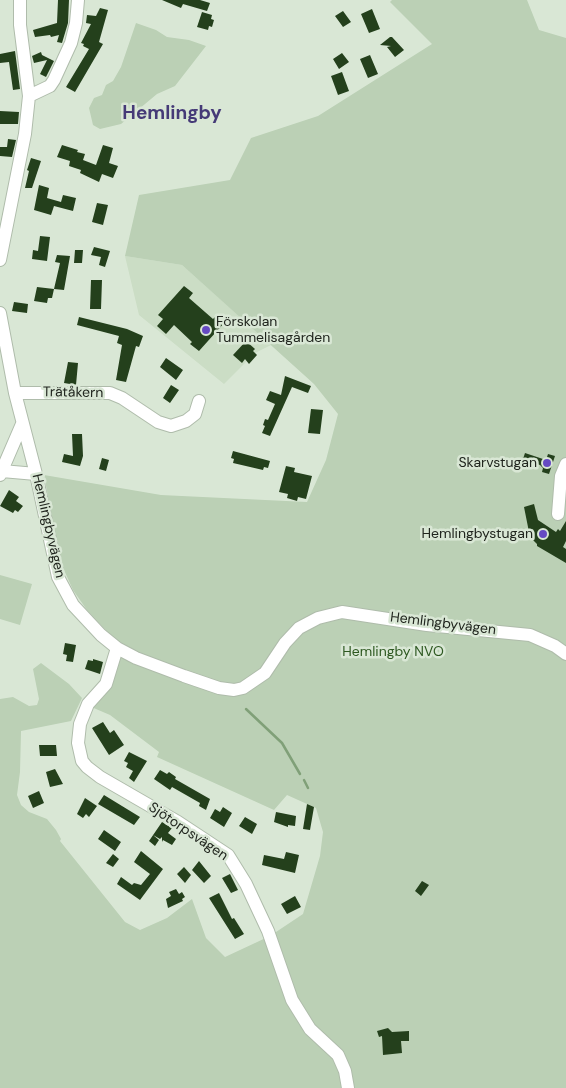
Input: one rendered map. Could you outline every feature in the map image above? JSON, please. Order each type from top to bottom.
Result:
[{"type":"street","points":[[0,260],[25,134],[28,96],[20,20],[20,0]]},
{"type":"street","points":[[28,96],[50,86],[57,74],[74,33],[78,0]]},
{"type":"street","name":"Hemlingbyvägen","points":[[0,313],[15,393],[36,474],[58,577],[74,605],[101,635],[117,648],[136,658],[184,676],[220,688],[234,690],[243,688],[265,673],[284,643],[299,628],[318,618],[342,612],[427,625],[530,635],[555,646],[566,654]]},
{"type":"street","name":"Trätåkern","points":[[15,393],[110,393],[122,398],[158,422],[171,426],[186,421],[194,414],[199,401]]},
{"type":"street","points":[[22,424],[1,473],[36,474]]},
{"type":"street","points":[[558,514],[559,491],[566,464]]},
{"type":"street","name":"Sjötorpsvägen","points":[[117,648],[106,684],[88,704],[80,724],[78,743],[82,760],[87,767],[100,777],[178,822],[228,855],[246,884],[268,931],[292,1000],[310,1028],[338,1055],[345,1070],[348,1088]]},
{"type":"shaded area","name":"Förskolan Tummelisagården","points":[[125,256],[182,265],[271,345],[255,353],[224,384],[139,315]]},
{"type":"green space","name":"Hemlingby NVO","points":[[392,0],[527,0],[539,30],[566,38],[566,1088],[0,1088],[0,699],[13,697],[29,706],[37,705],[39,699],[33,669],[41,663],[69,684],[82,698],[71,721],[21,731],[20,772],[17,795],[21,805],[29,812],[47,819],[56,830],[61,839],[60,841],[125,922],[140,930],[167,918],[192,899],[206,938],[225,957],[270,936],[303,914],[320,856],[323,832],[316,808],[287,795],[274,810],[157,757],[159,752],[110,715],[89,706],[109,670],[116,641],[87,610],[73,590],[60,561],[44,475],[161,495],[307,502],[326,460],[338,414],[314,384],[182,265],[125,256],[139,195],[230,180],[251,138],[318,116],[432,44],[390,2]]},
{"type":"green space","points":[[136,23],[156,30],[167,37],[189,40],[206,46],[175,86],[157,94],[121,124],[100,129],[93,125],[89,108],[94,98],[102,95],[106,85],[113,81],[121,67]]},
{"type":"green space","points":[[0,575],[32,584],[20,625],[0,619]]},
{"type":"building","points":[[58,0],[69,0],[68,23],[62,43],[57,42],[59,35],[35,37],[33,30],[57,23]]},
{"type":"building","points":[[162,0],[200,0],[210,3],[207,11],[183,4],[181,8]]},
{"type":"building","points":[[100,8],[108,10],[99,42],[103,44],[75,92],[66,87],[89,49],[81,43],[91,24],[86,23],[87,15],[96,16]]},
{"type":"building","points":[[372,9],[380,29],[369,33],[361,14]]},
{"type":"building","points":[[343,11],[351,22],[343,27],[335,16]]},
{"type":"building","points":[[202,12],[212,15],[211,19],[214,20],[212,27],[209,26],[208,30],[197,27]]},
{"type":"building","points":[[390,37],[404,50],[395,57],[387,47],[391,46],[380,45]]},
{"type":"building","points":[[15,51],[20,89],[13,90],[9,62],[0,63],[0,54]]},
{"type":"building","points":[[41,52],[42,55],[54,61],[46,77],[40,74],[47,60],[34,63],[32,56]]},
{"type":"building","points":[[342,53],[349,62],[339,69],[333,59]]},
{"type":"building","points":[[370,55],[378,74],[368,78],[360,59]]},
{"type":"building","points":[[342,72],[349,91],[338,95],[331,76]]},
{"type":"building","points":[[0,111],[19,112],[18,124],[0,124]]},
{"type":"building","points":[[8,139],[16,140],[12,157],[0,156],[0,147],[7,147]]},
{"type":"building","points":[[62,145],[85,154],[83,160],[96,165],[103,145],[113,148],[109,163],[118,166],[113,178],[102,174],[99,182],[80,173],[81,170],[69,166],[70,161],[57,157]]},
{"type":"building","points":[[31,158],[41,161],[32,188],[25,188],[29,171],[27,170]]},
{"type":"building","points":[[39,185],[49,188],[47,198],[61,202],[63,195],[76,198],[73,211],[54,206],[51,215],[34,210]]},
{"type":"building","points":[[97,203],[108,205],[103,225],[92,222]]},
{"type":"building","points":[[40,236],[50,237],[47,261],[32,259],[33,250],[38,251]]},
{"type":"building","points":[[94,247],[110,251],[105,267],[99,265],[101,257],[91,255]]},
{"type":"building","points":[[75,250],[83,250],[82,263],[74,263]]},
{"type":"building","points":[[57,255],[70,256],[64,290],[54,289],[60,263],[55,262]]},
{"type":"building","points":[[91,280],[102,280],[101,309],[90,309]]},
{"type":"building","points":[[184,286],[193,293],[189,298],[213,319],[217,315],[225,322],[199,351],[190,344],[192,342],[174,325],[166,334],[157,326],[163,319],[158,315]]},
{"type":"building","points":[[37,287],[54,289],[52,298],[48,298],[47,303],[34,301]]},
{"type":"building","points":[[14,302],[28,304],[27,313],[12,311]]},
{"type":"building","points":[[79,317],[127,329],[143,336],[139,347],[136,346],[126,382],[116,380],[122,345],[117,343],[119,336],[77,325]]},
{"type":"building","points":[[246,341],[255,349],[253,351],[257,355],[249,364],[245,359],[242,363],[233,355]]},
{"type":"building","points":[[166,358],[183,370],[176,380],[160,367]]},
{"type":"building","points":[[68,362],[78,363],[76,385],[64,383]]},
{"type":"building","points":[[285,376],[311,386],[308,393],[292,387],[270,436],[262,433],[265,426],[263,425],[265,419],[268,420],[275,404],[266,400],[270,391],[281,395]]},
{"type":"building","points":[[171,385],[179,390],[170,403],[163,398]]},
{"type":"building","points":[[311,409],[323,410],[320,434],[308,433]]},
{"type":"building","points":[[72,434],[82,434],[83,456],[80,466],[62,462],[64,454],[73,456]]},
{"type":"building","points":[[233,451],[270,461],[268,468],[264,467],[263,470],[233,463],[234,459],[231,458]]},
{"type":"building","points":[[525,453],[546,460],[548,454],[555,456],[549,474],[542,472],[543,468],[540,465],[523,459]]},
{"type":"building","points":[[102,458],[109,460],[106,471],[99,469]]},
{"type":"building","points":[[286,466],[295,468],[294,472],[312,476],[306,499],[298,497],[297,501],[287,498],[288,494],[279,492]]},
{"type":"building","points":[[9,490],[19,497],[16,501],[23,506],[18,512],[15,510],[13,513],[0,506]]},
{"type":"building","name":"Hemlingbystugan","points":[[534,504],[538,520],[556,532],[558,529],[560,531],[566,521],[566,541],[563,547],[566,549],[566,563],[537,546],[530,537],[524,507]]},
{"type":"building","points":[[65,643],[76,645],[73,662],[66,661],[67,655],[63,654]]},
{"type":"building","points":[[93,659],[103,662],[100,674],[85,669],[88,660],[93,661]]},
{"type":"building","points":[[103,722],[110,733],[114,730],[124,745],[109,755],[92,728]]},
{"type":"building","points":[[39,745],[56,745],[57,756],[40,756]]},
{"type":"building","points":[[129,752],[147,761],[134,782],[129,778],[133,771],[126,767],[128,763],[124,761]]},
{"type":"building","points":[[55,769],[63,784],[50,787],[46,772]]},
{"type":"building","points":[[160,770],[167,774],[169,772],[176,777],[175,779],[210,799],[206,810],[199,806],[200,803],[172,787],[170,790],[154,779]]},
{"type":"building","points":[[39,791],[44,803],[33,808],[28,796]]},
{"type":"building","points":[[104,795],[140,817],[134,825],[98,804]]},
{"type":"building","points":[[85,798],[97,806],[89,817],[86,814],[83,818],[77,814]]},
{"type":"building","points":[[307,804],[314,807],[310,830],[303,829]]},
{"type":"building","points":[[223,807],[232,813],[224,827],[210,818],[215,809],[220,812]]},
{"type":"building","points":[[276,812],[296,816],[295,826],[288,825],[288,827],[274,822]]},
{"type":"building","points":[[245,817],[257,824],[252,834],[239,826]]},
{"type":"building","points":[[162,822],[172,828],[168,833],[176,839],[172,845],[163,840],[162,842],[162,837],[160,839],[153,835]]},
{"type":"building","points":[[104,830],[121,842],[115,851],[98,839]]},
{"type":"building","points":[[153,835],[159,840],[155,846],[149,841]]},
{"type":"building","points":[[141,851],[163,869],[140,900],[117,884],[121,877],[132,885],[134,883],[141,885],[150,874],[134,862]]},
{"type":"building","points":[[286,852],[299,855],[295,873],[262,865],[264,855],[284,859]]},
{"type":"building","points":[[113,854],[119,859],[113,867],[106,863]]},
{"type":"building","points":[[199,861],[211,876],[204,883],[192,870]]},
{"type":"building","points":[[184,867],[191,875],[185,883],[177,874]]},
{"type":"building","points":[[230,874],[238,890],[231,893],[222,878]]},
{"type":"building","points":[[422,881],[429,885],[421,896],[415,891]]},
{"type":"building","points":[[176,889],[179,894],[182,892],[185,897],[182,899],[183,901],[168,908],[166,899],[171,896],[169,892]]},
{"type":"building","points":[[219,893],[232,919],[234,918],[244,934],[235,939],[209,898]]},
{"type":"building","points":[[295,896],[301,907],[287,914],[281,904]]},
{"type":"building","points":[[388,1028],[392,1032],[409,1031],[409,1041],[401,1041],[402,1053],[383,1055],[382,1036],[379,1037],[377,1031]]},
{"type":"waterway","points":[[246,709],[282,743],[300,774]]},
{"type":"waterway","points":[[304,780],[308,788]]},
{"type":"place","name":"Förskolan Tummelisagården","points":[[206,330]]},
{"type":"place","name":"Skarvstugan","points":[[547,463]]},
{"type":"place","name":"Hemlingbystugan","points":[[543,534]]},
{"type":"district","name":"Hemlingby","points":[[172,114]]}]
